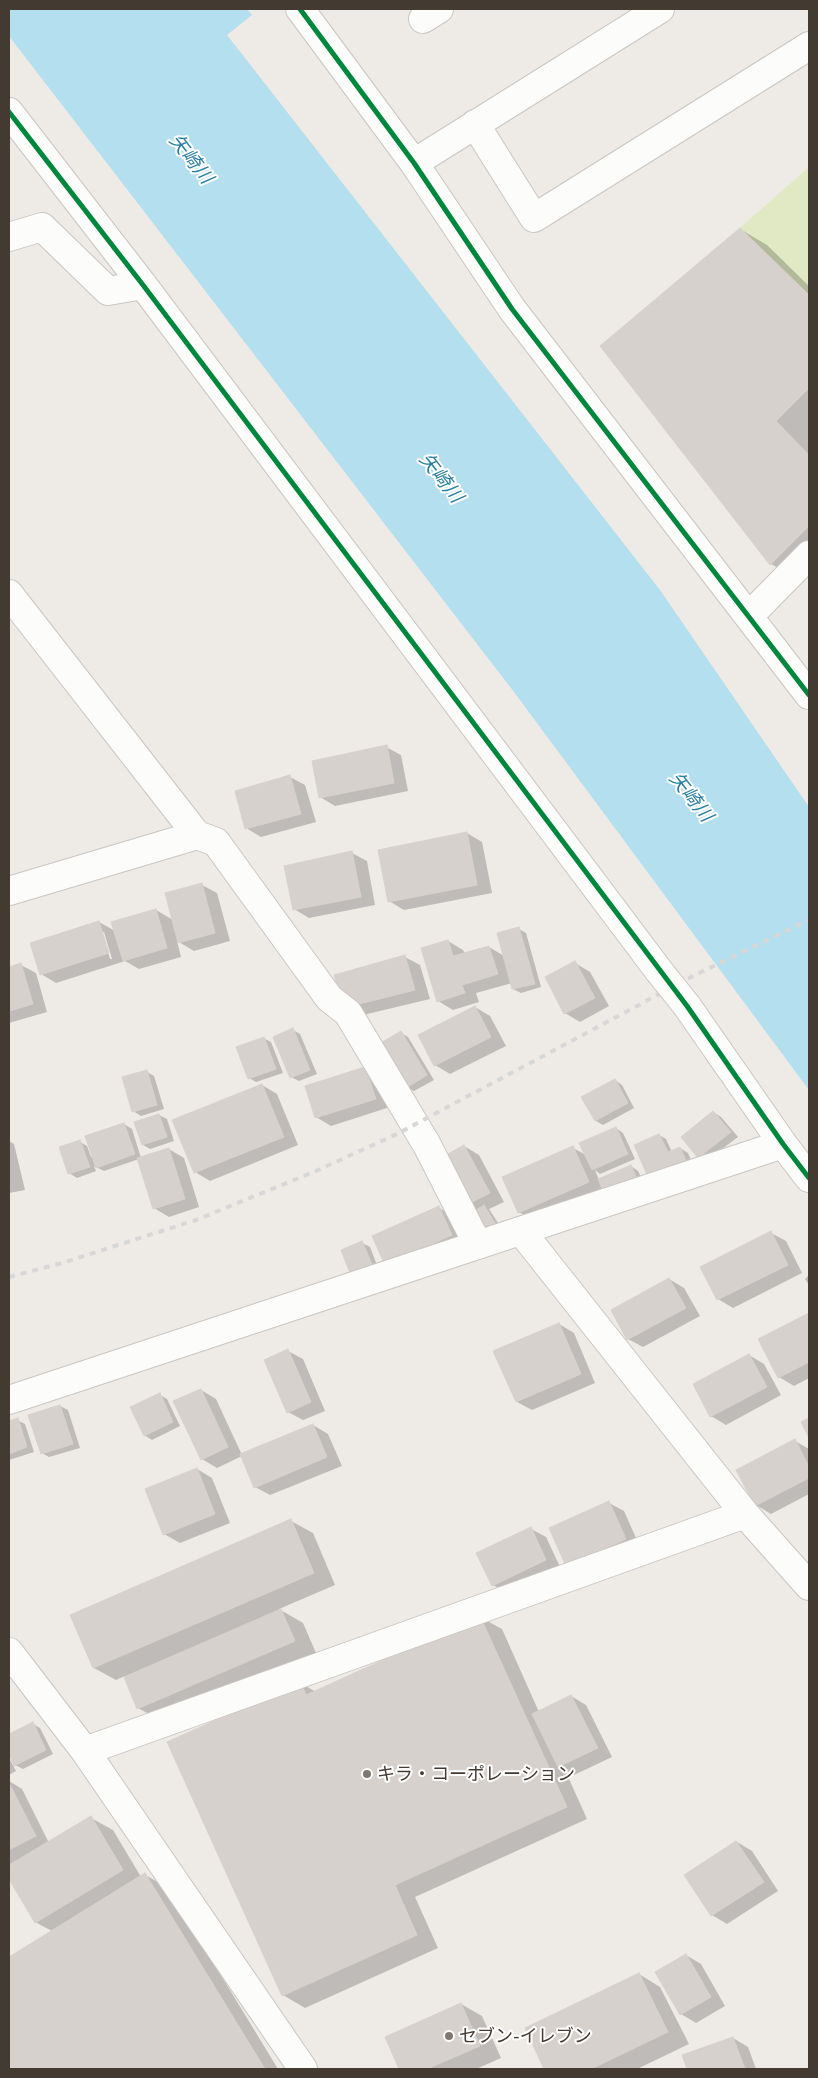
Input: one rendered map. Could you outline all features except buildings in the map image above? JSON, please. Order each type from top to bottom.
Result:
[{"type":"street","points":[[300,9],[414,163],[512,309],[809,696]]},
{"type":"street","points":[[414,163],[660,9]]},
{"type":"street","points":[[475,124],[534,218],[809,46]]},
{"type":"street","points":[[9,112],[143,285],[687,1006],[783,1144],[809,1178]]},
{"type":"street","points":[[9,237],[42,227],[108,291],[143,285]]},
{"type":"street","points":[[749,616],[809,555]]},
{"type":"street","points":[[9,594],[197,835],[216,842],[329,998],[348,1013],[422,1136],[478,1245]]},
{"type":"street","points":[[9,891],[197,835]]},
{"type":"street","points":[[9,1400],[783,1144]]},
{"type":"street","points":[[521,1231],[745,1514],[809,1586]]},
{"type":"street","points":[[85,1751],[745,1514]]},
{"type":"street","points":[[9,1652],[85,1751],[303,2069]]},
{"type":"green space","points":[[809,167],[809,295],[740,228]]},
{"type":"water","name":"矢崎川","points":[[9,9],[247,9],[252,15],[227,35],[660,590],[809,807],[809,1090],[514,692],[9,36]]},
{"type":"railway","points":[[9,1277],[62,1263],[196,1220],[316,1171],[397,1134],[695,975],[809,920]]},
{"type":"cycle path","points":[[300,9],[414,163],[512,309],[809,695]]},
{"type":"cycle path","points":[[9,112],[143,285],[687,1006],[783,1144],[809,1178]]},
{"type":"place","name":"キラ・コーポレーション","points":[[367,1774]]},
{"type":"place","name":"セブン-イレブン","points":[[449,2036]]}]
